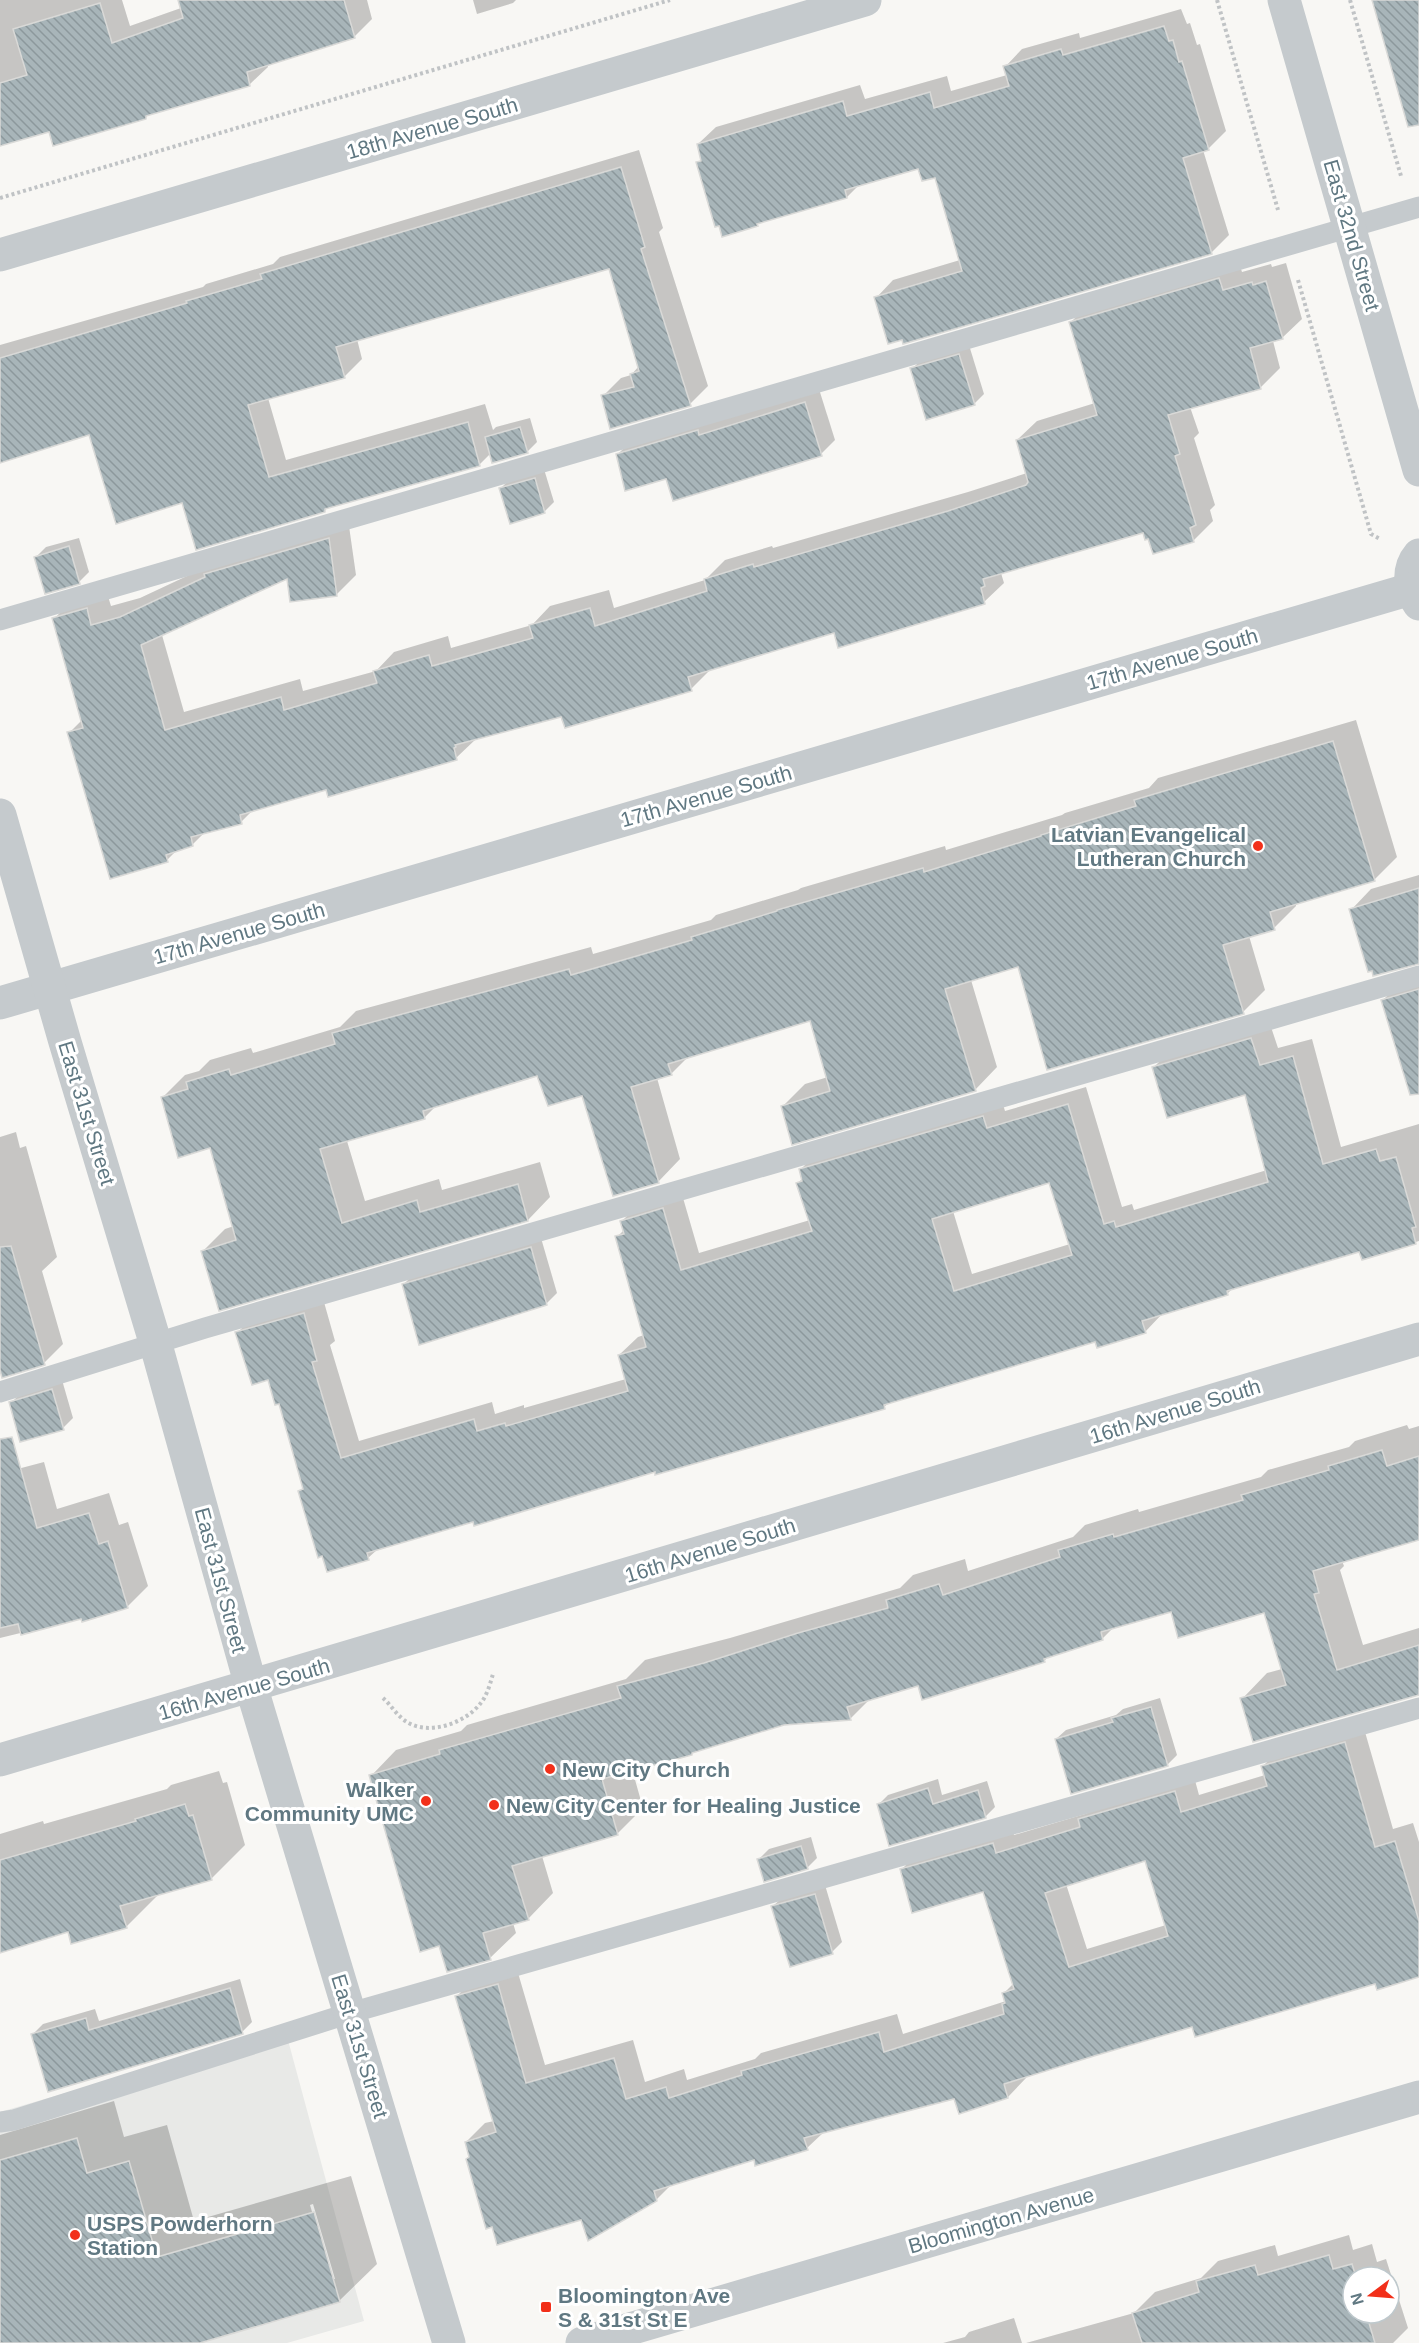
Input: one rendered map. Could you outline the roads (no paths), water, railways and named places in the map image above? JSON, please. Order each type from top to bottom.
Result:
[{"type":"street","name":"18th Avenue South","points":[[0,255],[865,0]]},
{"type":"street","name":"East 32nd Street","points":[[1284,0],[1419,470]]},
{"type":"street","points":[[1415,596],[1411,570],[1419,555]]},
{"type":"street","name":"17th Avenue South","points":[[0,1003],[1415,596]]},
{"type":"street","name":"East 31st Street","points":[[0,815],[156,1345],[251,1686],[449,2343]]},
{"type":"street","name":"16th Avenue South","points":[[0,1760],[1419,1339]]},
{"type":"street","name":"Bloomington Avenue","points":[[582,2343],[1419,2097]]},
{"type":"lane","points":[[0,620],[1350,225],[1415,208]]},
{"type":"lane","points":[[0,1392],[206,1328],[1419,976]]},
{"type":"lane","points":[[0,2122],[14,2120],[350,2013],[1419,1708]]},
{"type":"place","name":"Latvian Evangelical Lutheran Church","points":[[1258,846]]},
{"type":"place","name":"New City Church","points":[[550,1769]]},
{"type":"place","name":"Walker Community UMC","points":[[426,1801]]},
{"type":"place","name":"New City Center for Healing Justice","points":[[494,1805]]},
{"type":"place","name":"USPS Powderhorn Station","points":[[75,2235]]},
{"type":"place","name":"Bloomington Ave S & 31st St E","points":[[546,2307]]}]
